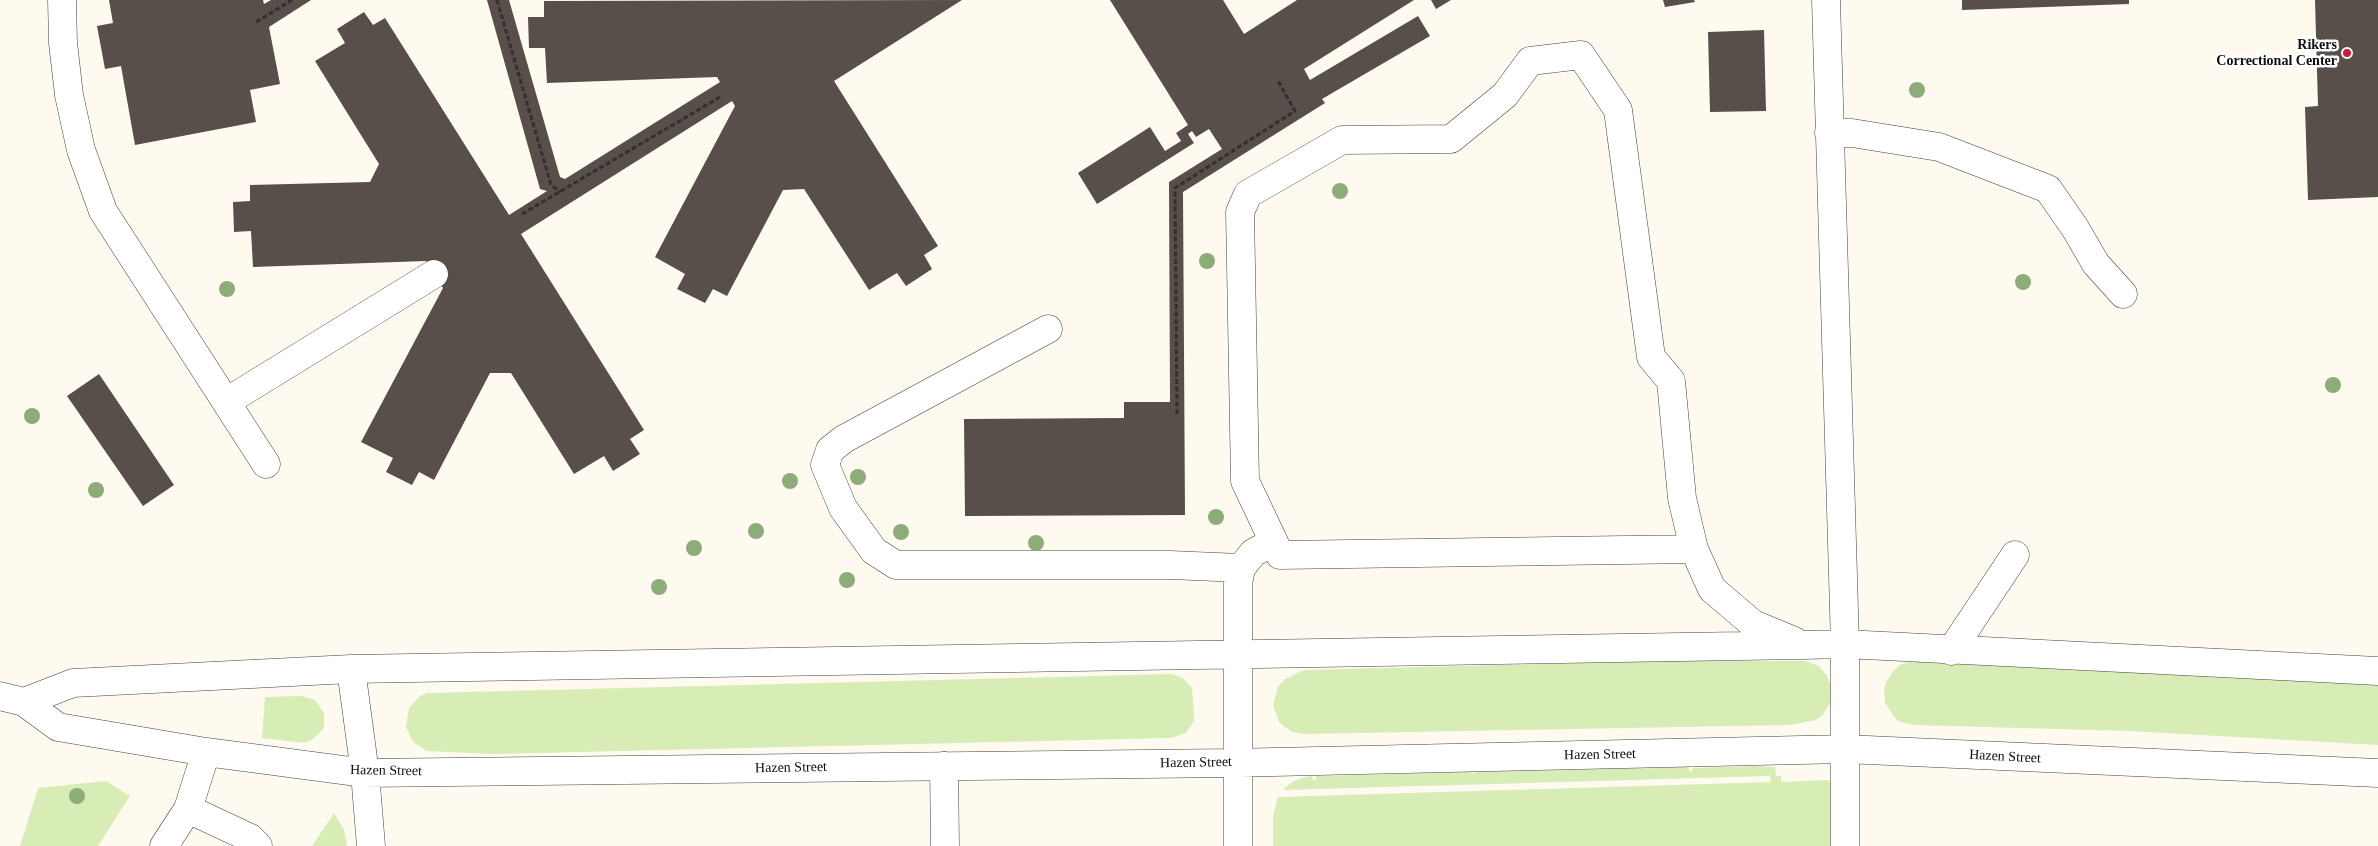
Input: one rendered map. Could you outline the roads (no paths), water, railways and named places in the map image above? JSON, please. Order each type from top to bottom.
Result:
[{"type":"street","points":[[62,0],[63,43],[70,95],[81,150],[103,211],[266,464]]},
{"type":"street","points":[[1826,0],[1844,644],[1845,846]]},
{"type":"street","points":[[1694,549],[1280,555],[1245,481],[1240,212],[1248,194],[1342,140],[1451,139],[1505,94],[1530,61],[1581,55],[1618,110],[1651,357],[1672,381],[1682,498],[1694,549],[1712,589],[1753,624],[1802,645]]},
{"type":"street","points":[[1829,132],[1852,133],[1939,147],[2048,189],[2075,228],[2096,264],[2123,294]]},
{"type":"street","points":[[226,402],[434,274]]},
{"type":"street","points":[[1048,329],[844,440],[830,450],[825,466],[844,508],[874,551],[896,565],[1170,565],[1241,568]]},
{"type":"street","points":[[1238,846],[1238,584],[1241,568],[1253,553],[1273,542]]},
{"type":"street","points":[[1951,651],[2015,555]]},
{"type":"street","name":"Hazen Street","points":[[12,699],[73,683],[351,669],[1844,644],[1951,651],[2378,671]]},
{"type":"street","points":[[351,669],[365,773],[371,846]]},
{"type":"street","name":"Hazen Street","points":[[12,699],[58,728],[206,752],[365,773],[1239,763],[1844,750],[2378,773]]},
{"type":"street","points":[[164,846],[188,809],[206,752]]},
{"type":"street","points":[[944,766],[945,846]]},
{"type":"street","points":[[188,809],[250,838],[258,846]]},
{"type":"place","name":"Rikers Correctional Center","points":[[2347,53]]}]
